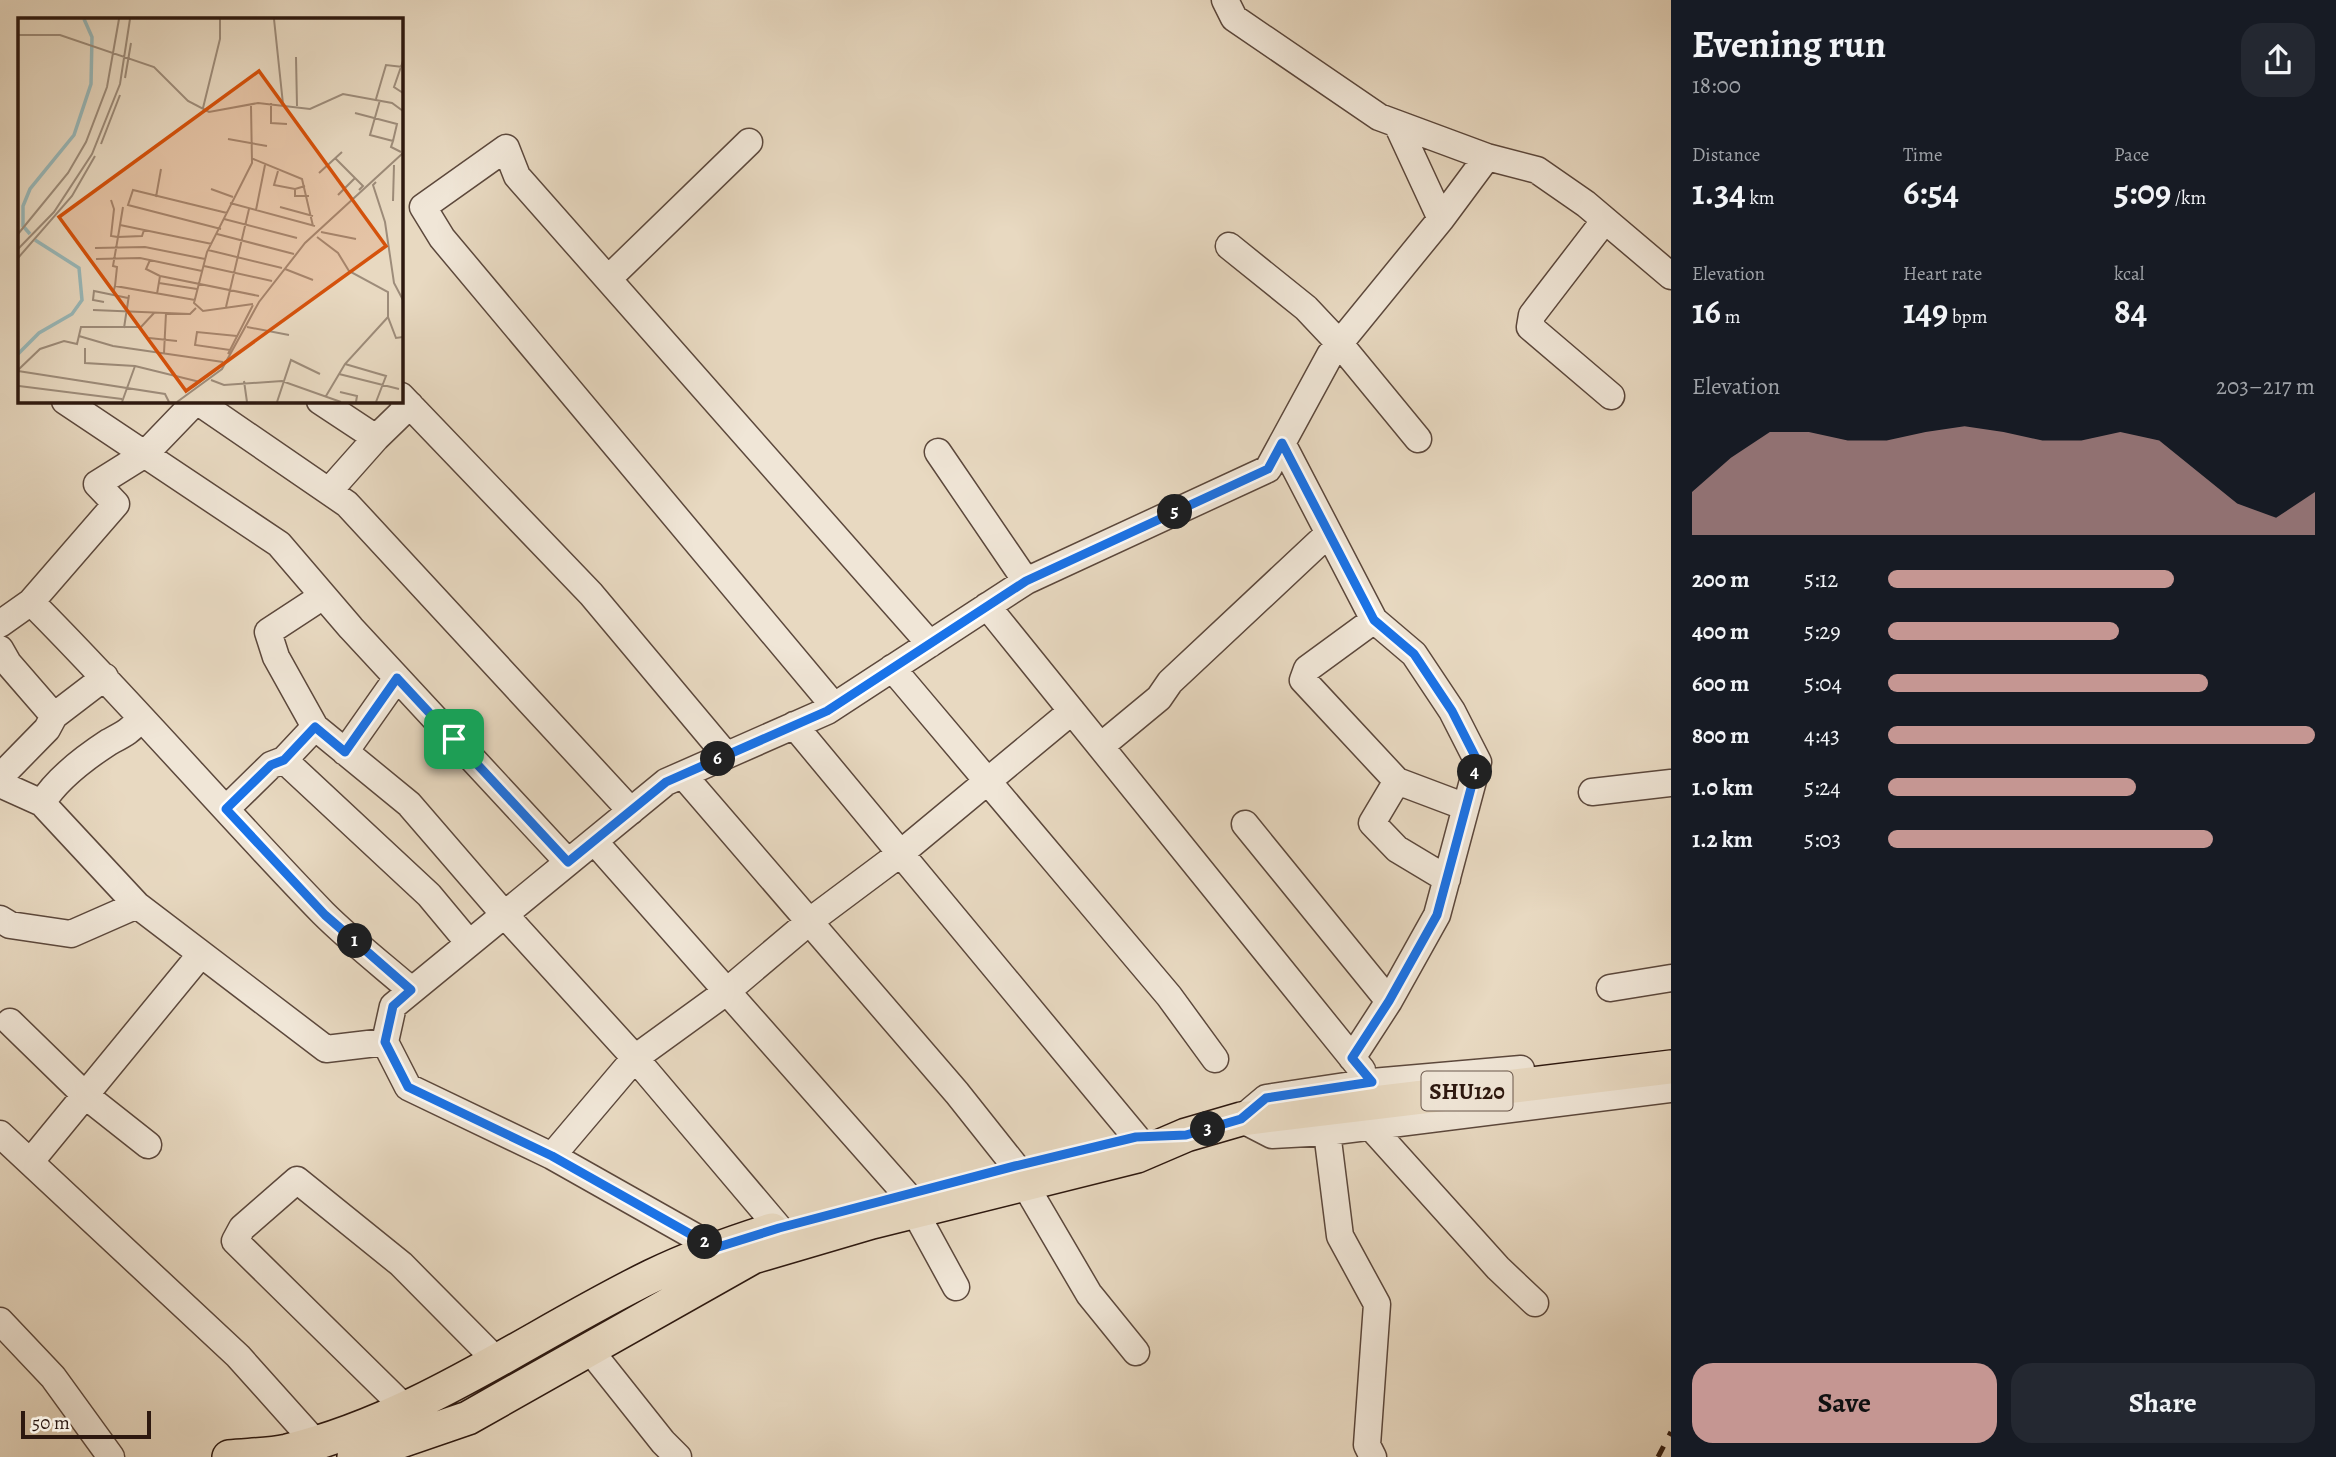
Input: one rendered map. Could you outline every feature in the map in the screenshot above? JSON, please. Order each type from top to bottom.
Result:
[{"type":"main road","name":"SHU120","points":[[229,1457],[285,1451],[354,1430],[498,1362],[651,1276],[715,1248],[779,1228],[911,1203],[1019,1175],[1136,1137],[1186,1135],[1252,1117],[1671,1067]]},
{"type":"main road","points":[[1019,1175],[1138,1156],[1186,1135]]},
{"type":"main road","points":[[354,1457],[468,1418],[753,1257],[872,1222],[911,1203]]},
{"type":"street","points":[[1225,0],[1234,18],[1379,117],[1487,157],[1537,170],[1605,220],[1671,274]]},
{"type":"street","points":[[1397,124],[1441,219]]},
{"type":"street","points":[[608,279],[749,142]]},
{"type":"street","points":[[834,706],[442,238],[423,207],[506,148],[517,176],[929,644]]},
{"type":"street","points":[[715,1248],[552,1156],[408,1087],[385,1042],[393,1006],[666,782],[834,706],[1026,581],[1268,469],[1330,355],[1441,219],[1487,157]]},
{"type":"street","points":[[1605,220],[1532,315],[1530,327],[1611,396]]},
{"type":"street","points":[[1229,246],[1306,308],[1339,343],[1418,439]]},
{"type":"street","points":[[329,491],[376,438],[405,400],[591,594],[726,755]]},
{"type":"street","points":[[67,402],[279,544],[397,678],[568,862]]},
{"type":"street","points":[[0,624],[32,602],[116,504],[97,484],[145,454],[196,402]]},
{"type":"street","points":[[198,402],[347,504],[631,811]]},
{"type":"street","points":[[322,402],[376,438]]},
{"type":"street","points":[[1282,443],[1374,620],[1414,654],[1452,711],[1478,762],[1437,915],[1389,1001],[1352,1058]]},
{"type":"street","points":[[938,452],[1026,581]]},
{"type":"street","points":[[1101,747],[1159,698],[1170,682],[1328,534]]},
{"type":"street","points":[[323,596],[268,632],[276,657],[315,727],[409,804],[504,914],[635,1058],[779,1228]]},
{"type":"street","points":[[32,602],[325,915],[411,990]]},
{"type":"street","points":[[987,606],[1372,1082]]},
{"type":"street","points":[[1374,620],[1307,670],[1303,680],[1397,781],[1466,807]]},
{"type":"street","points":[[0,649],[8,663],[54,716]]},
{"type":"street","points":[[892,668],[1169,996],[1215,1059]]},
{"type":"street","points":[[0,776],[47,729],[54,716],[105,677]]},
{"type":"street","points":[[345,752],[397,678]]},
{"type":"street","points":[[552,1156],[635,1058],[726,992],[810,921],[901,853],[1072,711]]},
{"type":"street","points":[[42,803],[51,787],[107,743],[132,730],[140,719]]},
{"type":"street","points":[[794,725],[1136,1137]]},
{"type":"street","points":[[226,809],[271,765],[284,760],[315,727]]},
{"type":"street","points":[[284,760],[429,895],[469,943]]},
{"type":"street","points":[[683,775],[957,1093],[1019,1175],[1088,1294],[1136,1353]]},
{"type":"street","points":[[1397,781],[1372,823],[1397,849],[1447,879]]},
{"type":"street","points":[[1592,792],[1671,783]]},
{"type":"street","points":[[0,784],[42,803],[137,905],[326,1049],[385,1042]]},
{"type":"street","points":[[1245,824],[1389,1001]]},
{"type":"street","points":[[594,841],[911,1203],[956,1287]]},
{"type":"street","points":[[0,919],[10,925],[71,933],[137,905]]},
{"type":"street","points":[[31,1161],[201,954]]},
{"type":"street","points":[[1610,988],[1671,978]]},
{"type":"street","points":[[10,1022],[86,1096],[148,1145]]},
{"type":"street","name":"SHU120","points":[[1252,1117],[1266,1098],[1372,1082],[1671,1055]]},
{"type":"street","points":[[1252,1117],[1272,1135],[1327,1132],[1671,1089]]},
{"type":"street","points":[[1371,1127],[1498,1268],[1535,1303]]},
{"type":"street","points":[[1327,1132],[1340,1236],[1377,1304],[1367,1445],[1373,1457]]},
{"type":"street","points":[[0,1134],[238,1356],[315,1442]]},
{"type":"street","points":[[405,1408],[235,1241],[242,1228],[296,1180],[401,1264],[498,1362]]},
{"type":"street","points":[[0,1321],[54,1377],[111,1457]]},
{"type":"street","points":[[589,1349],[678,1457]]},
{"type":"railway","points":[[1658,1457],[1671,1432]]},
{"type":"route","points":[[1282,443],[1374,620],[1414,654],[1452,711],[1478,762],[1437,915],[1389,1001],[1352,1058],[1372,1082],[1266,1098],[1241,1119],[1186,1135],[1136,1137],[1015,1166],[779,1228],[715,1248],[552,1156],[408,1087],[385,1042],[393,1006],[411,990],[325,915],[226,809],[271,765],[284,760],[315,727],[345,752],[397,678],[454,739],[568,862],[666,782],[827,711],[1026,581],[1268,469],[1282,443]]}]
